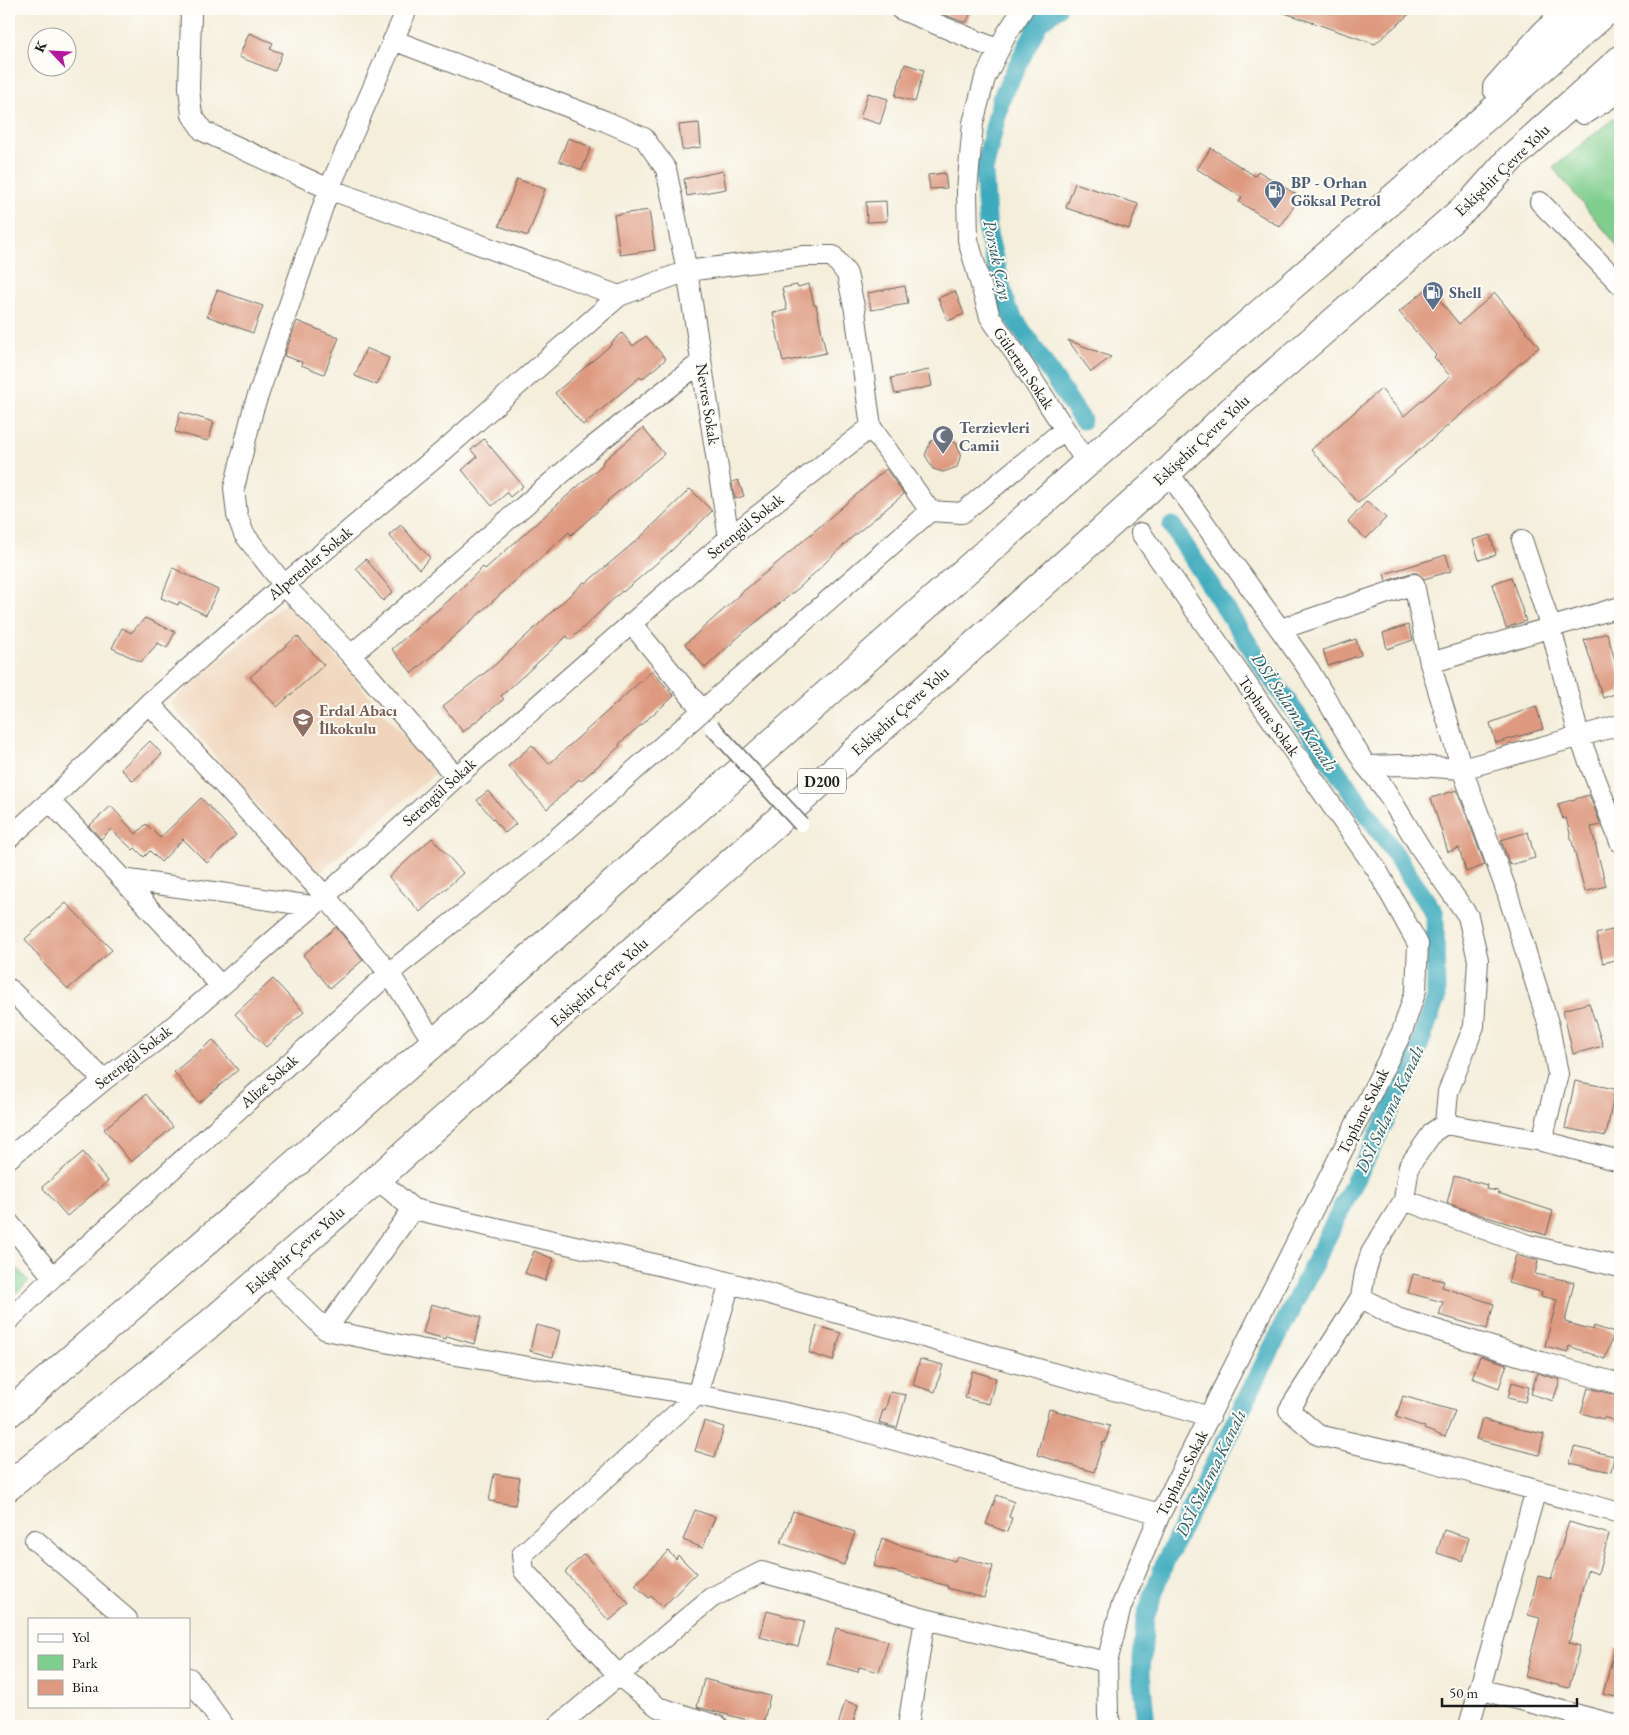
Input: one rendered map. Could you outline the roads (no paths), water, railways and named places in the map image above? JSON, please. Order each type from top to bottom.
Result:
[{"type":"highway","points":[[1428,168],[1544,35],[1572,9]]},
{"type":"highway","points":[[9,1412],[434,1043],[1087,463],[1609,9]]},
{"type":"highway","name":"Eskişehir Çevre Yolu","points":[[9,1486],[207,1326],[377,1179],[1168,472],[1231,411],[1473,201],[1510,159],[1620,60]]},
{"type":"highway","points":[[1510,159],[1620,87]]},
{"type":"street","points":[[189,9],[191,14],[189,88],[192,115],[203,131],[329,189],[619,296],[687,271],[804,256],[833,256],[847,274],[855,312],[871,426],[930,511],[962,513],[1065,429]]},
{"type":"street","points":[[407,9],[329,189],[253,410],[234,488],[236,515],[244,534],[284,585],[352,655],[456,777]]},
{"type":"street","points":[[900,9],[999,50]]},
{"type":"street","name":"Gülertan Sokak","points":[[1023,9],[1007,33],[985,78],[973,123],[966,191],[968,240],[990,317],[1087,463]]},
{"type":"street","name":"Nevres Sokak","points":[[394,40],[605,121],[644,138],[666,169],[687,271],[729,538]]},
{"type":"street","points":[[1540,202],[1620,284]]},
{"type":"street","name":"Alperenler Sokak","points":[[9,838],[50,801],[149,703],[284,585],[440,453],[619,296]]},
{"type":"street","points":[[352,655],[590,449],[701,362]]},
{"type":"street","name":"Serengül Sokak","points":[[9,1158],[104,1080],[157,1040],[221,986],[729,538],[871,426]]},
{"type":"street","points":[[1168,472],[1309,670],[1366,766],[1384,788],[1421,849],[1468,916],[1478,960],[1474,1026],[1448,1092],[1445,1124]]},
{"type":"street","name":"Alize Sokak","points":[[9,1320],[53,1276],[389,973],[546,848],[930,511]]},
{"type":"street","name":"Tophane Sokak","points":[[1111,1726],[1108,1715],[1107,1662],[1121,1607],[1160,1514],[1402,1032],[1416,990],[1418,944],[1377,870],[1141,533]]},
{"type":"street","points":[[1522,540],[1551,628],[1580,736],[1620,842]]},
{"type":"street","points":[[1281,629],[1414,584],[1430,664],[1462,769],[1507,892],[1549,1026],[1558,1074],[1542,1141]]},
{"type":"street","points":[[1430,664],[1620,607]]},
{"type":"street","points":[[631,624],[702,710]]},
{"type":"street","points":[[149,703],[319,901],[389,973],[434,1043]]},
{"type":"street","points":[[1366,766],[1402,765],[1462,769],[1620,725]]},
{"type":"street","points":[[712,727],[802,824]]},
{"type":"street","points":[[50,801],[221,986]]},
{"type":"street","points":[[122,879],[319,901]]},
{"type":"street","points":[[9,989],[104,1080]]},
{"type":"street","points":[[1620,1161],[1542,1141],[1445,1124],[1433,1132],[1409,1166],[1404,1200],[1371,1252],[1361,1297],[1289,1410],[1318,1435],[1418,1458],[1620,1512]]},
{"type":"street","points":[[377,1179],[413,1209],[702,1275],[1210,1417]]},
{"type":"street","points":[[1404,1200],[1528,1245],[1620,1267]]},
{"type":"street","points":[[326,1330],[413,1209]]},
{"type":"street","points":[[9,1223],[53,1276]]},
{"type":"street","points":[[268,1273],[326,1330],[420,1349],[697,1394],[834,1423],[1160,1514]]},
{"type":"street","points":[[718,1726],[658,1707],[618,1675],[524,1571],[522,1555],[697,1394],[730,1283]]},
{"type":"street","points":[[1361,1297],[1397,1318],[1620,1384]]},
{"type":"street","points":[[1469,1726],[1536,1490]]},
{"type":"street","points":[[35,1540],[126,1618]]},
{"type":"street","points":[[558,1726],[711,1598],[762,1572],[925,1620],[1107,1662]]},
{"type":"street","points":[[908,1726],[925,1620]]},
{"type":"street","points":[[190,1679],[224,1726]]},
{"type":"street","points":[[1480,1689],[1620,1726]]},
{"type":"waterway","name":"Porsuk Çayı","points":[[1057,9],[1039,22],[1001,99],[984,170],[988,234],[1007,308],[1082,420]]},
{"type":"waterway","name":"DSİ Sulama Kanalı","points":[[1146,1726],[1141,1673],[1145,1618],[1165,1562],[1410,1071],[1436,999],[1435,914],[1387,842],[1266,671],[1172,526]]},
{"type":"place","name":"BP - Orhan Göksal Petrol","points":[[1275,210]]},
{"type":"place","name":"Shell","points":[[1433,311]]},
{"type":"place","name":"Terzievleri Camii","points":[[943,455]]},
{"type":"place","name":"Erdal Abacı İlkokulu","points":[[303,738]]}]
